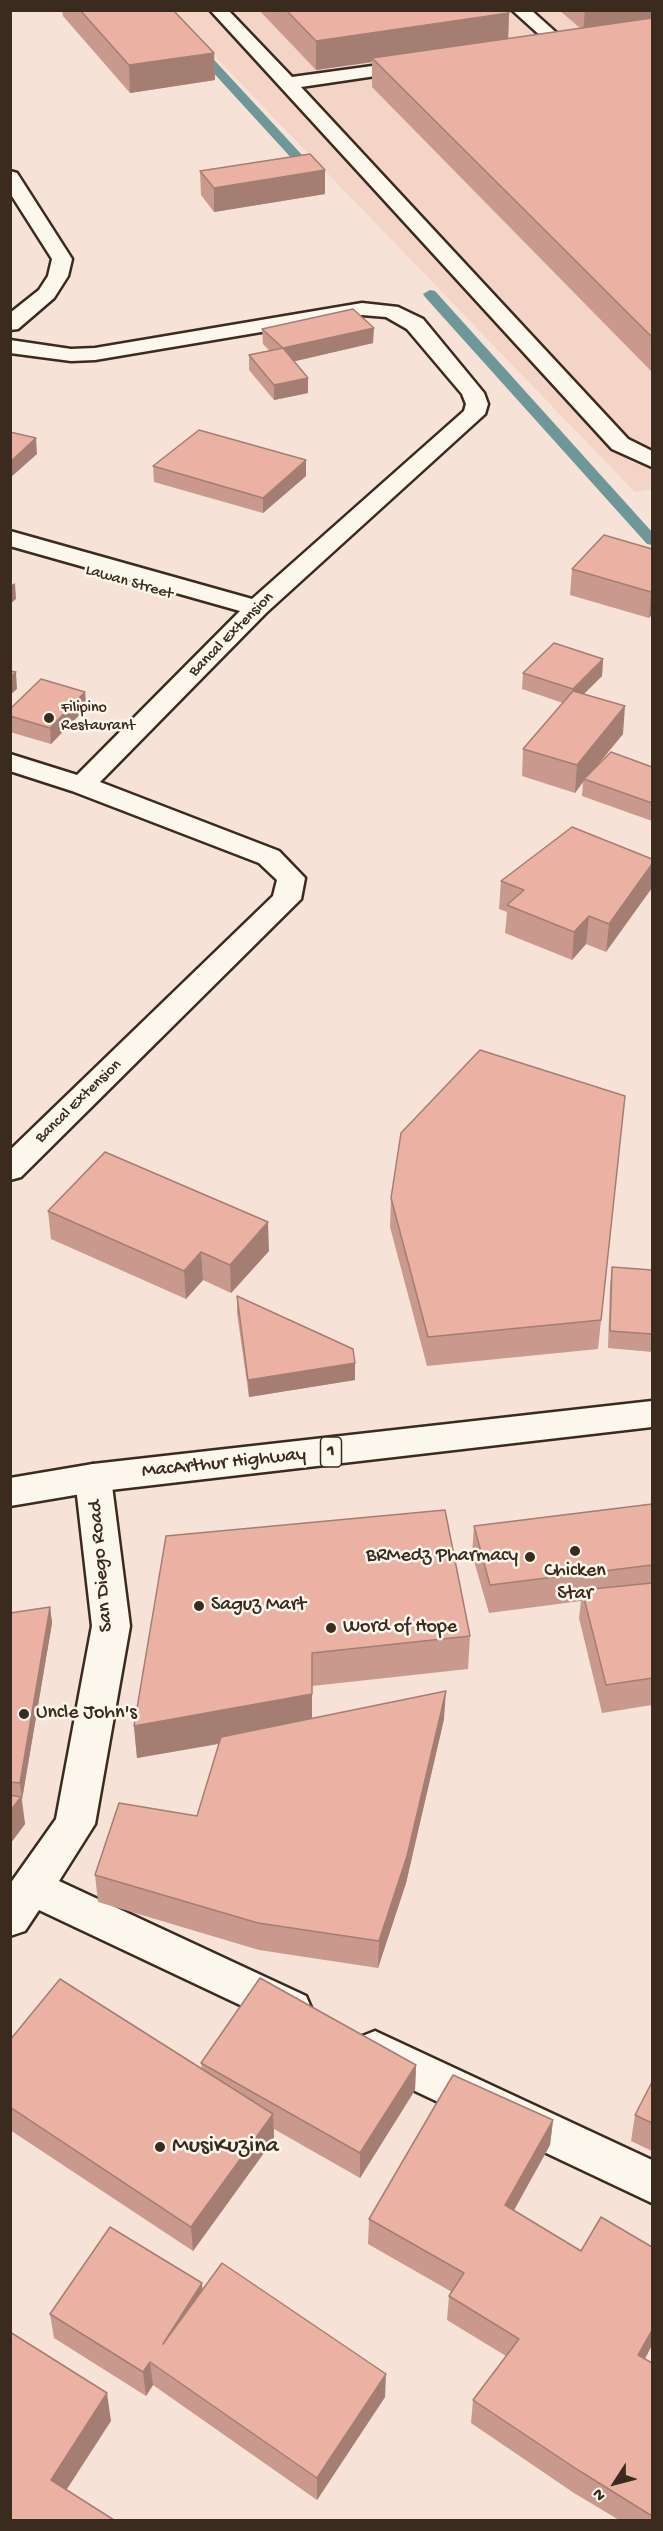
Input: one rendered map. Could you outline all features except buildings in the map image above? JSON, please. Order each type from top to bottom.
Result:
[{"type":"main road","points":[[218,10],[620,444],[652,459]]},
{"type":"main road","points":[[520,10],[560,44]]},
{"type":"main road","points":[[536,47],[583,40]]},
{"type":"main road","points":[[288,83],[430,63]]},
{"type":"main road","points":[[10,177],[62,259],[58,276],[47,294],[10,324]]},
{"type":"main road","name":"Bancal Extension","points":[[10,346],[71,355],[95,354],[362,309],[391,311],[416,324],[473,393],[477,405],[474,414],[253,613],[82,786],[269,857],[291,878],[287,899],[10,1169]]},
{"type":"main road","points":[[10,538],[253,613]]},
{"type":"main road","name":"Lawan Street","points":[[10,549],[253,613]]},
{"type":"main road","points":[[10,762],[82,786]]},
{"type":"main road","name":"MacArthur Highway","points":[[10,1492],[93,1479],[652,1414]]},
{"type":"main road","name":"San Diego Road","points":[[21,1903],[75,1824],[111,1626],[93,1479]]},
{"type":"main road","points":[[21,1903],[331,2030],[652,2182]]},
{"type":"shaded area","points":[[171,11],[652,11],[652,489],[635,492]]},
{"type":"waterway","points":[[161,10],[299,159]]},
{"type":"waterway","points":[[430,294],[652,541]]},
{"type":"place","name":"Filipino Restaurant","points":[[49,718]]},
{"type":"place","name":"Chicken Star","points":[[575,1551]]},
{"type":"place","name":"BRMedz Pharmacy","points":[[530,1557]]},
{"type":"place","name":"Saguz Mart","points":[[199,1606]]},
{"type":"place","name":"Word of Hope","points":[[331,1628]]},
{"type":"place","name":"Uncle John's","points":[[24,1714]]},
{"type":"place","name":"MusiKuzina","points":[[160,2147]]}]
